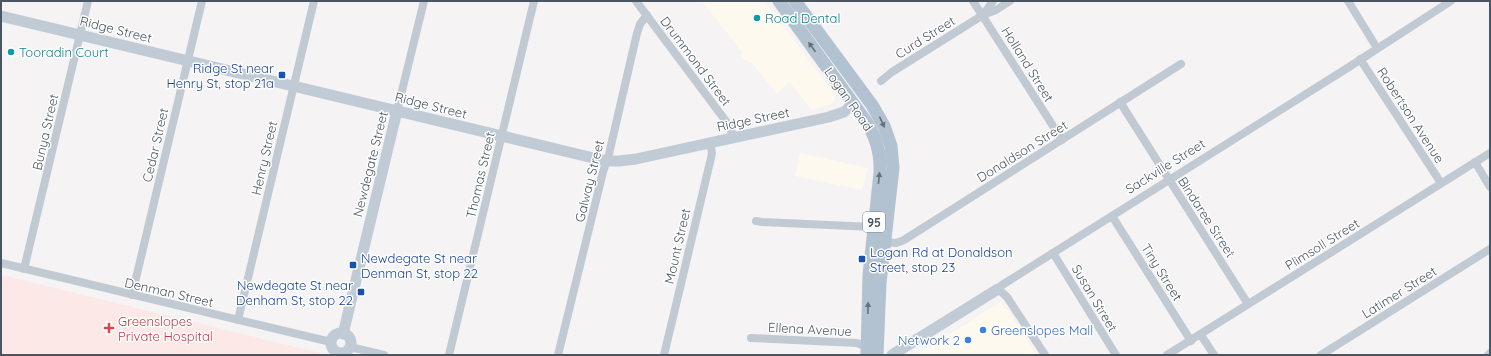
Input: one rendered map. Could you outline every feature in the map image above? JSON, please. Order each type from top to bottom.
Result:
[{"type":"main road","name":"Logan Road","points":[[779,1],[871,129],[879,154],[880,283],[874,353]]},
{"type":"main road","name":"Logan Road","points":[[795,1],[878,115],[891,146],[893,168],[879,235]]},
{"type":"main road","points":[[853,104],[860,90]]},
{"type":"street","name":"Bunya Street","points":[[24,269],[88,1]]},
{"type":"street","name":"Cedar Street","points":[[132,295],[202,1]]},
{"type":"street","name":"Henry Street","points":[[238,320],[314,1]]},
{"type":"street","name":"Newdegate Street","points":[[343,334],[424,1]]},
{"type":"street","name":"Thomas Street","points":[[449,355],[534,1]]},
{"type":"street","name":"Drummond Street","points":[[636,1],[728,124],[734,137]]},
{"type":"street","name":"Holland Street","points":[[973,1],[1062,140]]},
{"type":"street","name":"Curd Street","points":[[983,15],[992,1]]},
{"type":"street","name":"Curd Street","points":[[881,81],[892,72],[983,15],[996,10],[1010,1]]},
{"type":"street","name":"Robertson Avenue","points":[[1348,1],[1377,48]]},
{"type":"street","name":"Sackville Street","points":[[892,355],[1452,1]]},
{"type":"street","name":"Galway Street","points":[[558,355],[637,33],[640,24],[646,15]]},
{"type":"street","name":"Ridge Street","points":[[1,16],[606,161],[636,159],[837,115],[844,112],[853,104]]},
{"type":"street","name":"Robertson Avenue","points":[[1360,59],[1441,183]]},
{"type":"street","name":"Donaldson Street","points":[[756,221],[879,235],[894,243],[899,242],[1181,64]]},
{"type":"street","name":"Bindaree Street","points":[[1120,102],[1248,304]]},
{"type":"street","name":"Mount Street","points":[[664,355],[711,158],[712,153],[710,143]]},
{"type":"street","name":"Plimsoll Street","points":[[1168,355],[1490,152]]},
{"type":"street","points":[[1475,162],[1490,186]]},
{"type":"street","name":"Tiny Street","points":[[1112,216],[1191,341]]},
{"type":"street","name":"Latimer Street","points":[[1322,355],[1490,249]]},
{"type":"street","name":"Susan Street","points":[[1054,253],[1116,355]]},
{"type":"street","name":"Denman Street","points":[[1,263],[331,342]]},
{"type":"street","points":[[998,289],[1009,298],[1045,355]]},
{"type":"street","points":[[337,334],[343,334],[350,340],[350,347],[346,352],[339,354],[332,348],[331,342],[337,334]]},
{"type":"street","points":[[1201,335],[1214,355]]},
{"type":"street","name":"Ellena Avenue","points":[[751,338],[857,343],[874,353]]},
{"type":"street","points":[[350,347],[384,355]]},
{"type":"shaded area","points":[[702,1],[765,1],[834,94],[834,102],[812,110],[789,82],[777,94],[751,62],[741,58],[742,52]]},
{"type":"shaded area","points":[[800,153],[868,168],[862,190],[795,176]]},
{"type":"shaded area","name":"Greenslopes Private Hospital","points":[[1,275],[324,354],[324,355],[1,355]]},
{"type":"shaded area","name":"Greenslopes Mall","points":[[1002,301],[1037,355],[916,355]]},
{"type":"place","name":"Road Dental","points":[[757,18]]},
{"type":"place","name":"Tooradin Court","points":[[11,52]]},
{"type":"place","name":"Ridge St near Henry St, stop 21a","points":[[282,75]]},
{"type":"place","name":"Logan Rd at Donaldson Street, stop 23","points":[[862,259]]},
{"type":"place","name":"Newdegate St near Denman St, stop 22","points":[[353,265]]},
{"type":"place","name":"Newdegate St near Denham St, stop 22","points":[[361,292]]},
{"type":"place","name":"Greenslopes Private Hospital","points":[[109,328]]},
{"type":"place","name":"Greenslopes Mall","points":[[983,330]]},
{"type":"place","name":"Network 2","points":[[968,340]]}]
